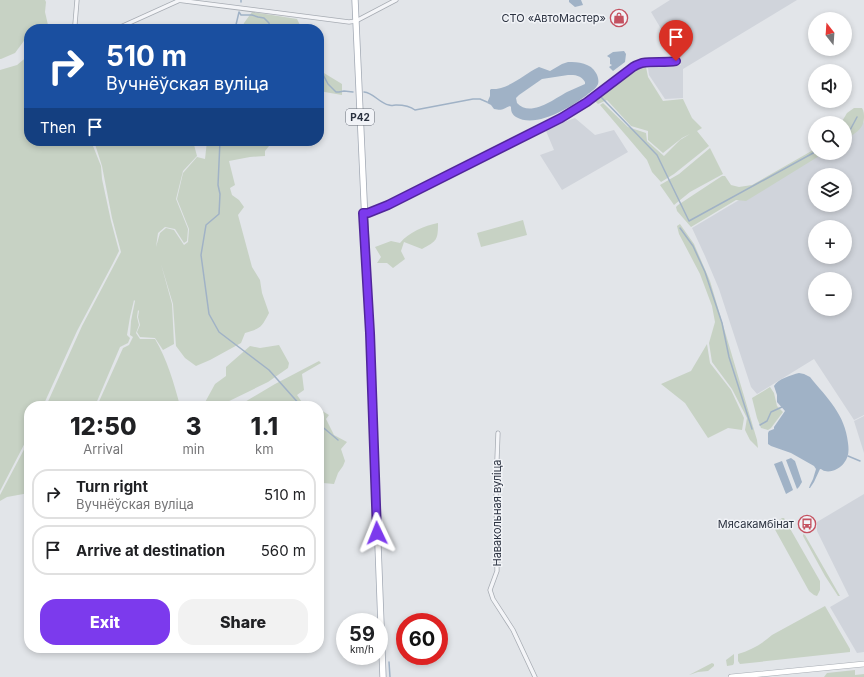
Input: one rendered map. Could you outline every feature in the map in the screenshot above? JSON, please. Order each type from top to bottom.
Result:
[{"type":"main road","name":"Р42","points":[[355,0],[363,213],[370,333],[383,677]]},
{"type":"main road","points":[[731,677],[864,664]]},
{"type":"street","points":[[75,24],[77,0]]},
{"type":"street","points":[[127,24],[177,0],[350,22],[356,21],[396,0]]},
{"type":"street","points":[[363,213],[368,213],[388,205],[561,118],[587,102],[633,67],[642,63],[676,61]]},
{"type":"street","name":"Навакольная вуліца","points":[[498,434],[496,485],[497,571],[490,590],[493,598],[513,630],[535,677]]},
{"type":"shaded area","points":[[670,0],[797,0],[683,69],[683,98],[665,99],[649,75],[648,68],[681,65],[679,59],[651,12]]},
{"type":"shaded area","points":[[575,118],[595,135],[614,130],[628,152],[562,190],[540,155],[554,150],[546,131]]},
{"type":"shaded area","points":[[864,122],[864,415],[854,420],[814,359],[757,394],[751,387],[719,289],[692,228],[739,200],[746,199],[809,160],[852,160],[852,132]]},
{"type":"shaded area","points":[[864,416],[864,453],[854,421]]},
{"type":"shaded area","points":[[864,494],[864,652],[857,653],[830,607],[849,596],[817,531],[817,522]]},
{"type":"green space","points":[[0,0],[45,0],[45,12],[48,24],[24,24],[24,41],[15,53],[0,59]]},
{"type":"green space","points":[[252,12],[297,19],[300,24],[244,24]]},
{"type":"green space","points":[[24,59],[24,146],[93,146],[101,166],[102,179],[119,251],[77,331],[45,401],[24,401],[24,445],[0,491],[0,70],[17,65]]},
{"type":"green space","points":[[646,67],[648,77],[663,101],[683,99],[692,118],[702,128],[697,131],[709,146],[674,174],[661,182],[652,172],[647,160],[600,105],[603,103],[628,127],[646,133],[647,141],[664,156],[680,140],[690,134],[682,138],[663,153],[648,140],[648,131],[631,126],[607,100],[598,104],[595,101],[603,93],[634,70]]},
{"type":"green space","points":[[324,73],[342,84],[342,95],[324,92]]},
{"type":"green space","points":[[854,108],[862,108],[864,114],[864,122],[858,131],[852,136],[852,116],[845,116]]},
{"type":"green space","points":[[96,146],[194,146],[197,156],[183,171],[176,199],[188,229],[187,241],[184,243],[175,229],[165,227],[158,233],[156,247],[160,233],[166,228],[174,230],[184,245],[188,242],[189,229],[177,199],[183,173],[197,157],[205,159],[206,146],[269,146],[265,151],[265,156],[229,161],[235,185],[230,188],[232,195],[239,200],[244,207],[238,215],[252,267],[260,280],[262,293],[269,313],[262,325],[245,333],[241,343],[196,366],[185,358],[176,346],[173,304],[161,264],[172,304],[174,344],[163,350],[155,338],[140,337],[137,332],[140,325],[138,310],[137,317],[139,325],[136,333],[140,339],[155,339],[167,363],[179,401],[99,401],[123,348],[129,345],[133,337],[130,335],[134,300],[127,335],[130,338],[128,343],[120,347],[97,401],[48,401],[82,326],[121,252],[112,218],[102,166]]},
{"type":"green space","points":[[710,148],[723,174],[690,192],[674,205],[660,185],[679,174]]},
{"type":"green space","points":[[808,153],[808,160],[813,160],[746,201],[736,200],[691,227],[677,211],[676,207],[678,205],[722,176],[725,176],[731,185],[739,187],[752,185]]},
{"type":"green space","points":[[523,220],[527,235],[481,247],[477,233]]},
{"type":"green space","points":[[438,223],[437,237],[431,244],[422,249],[404,242],[401,251],[405,259],[393,268],[387,263],[377,263],[381,257],[375,247],[391,241],[400,243],[417,230]]},
{"type":"green space","points":[[680,224],[694,244],[710,281],[757,440],[758,448],[750,440],[745,430],[747,418],[732,389],[712,362],[709,343],[715,322],[712,306],[700,274],[679,234],[677,226]]},
{"type":"green space","points":[[707,344],[710,363],[731,390],[744,418],[742,430],[728,428],[708,438],[685,403],[661,384],[691,371]]},
{"type":"green space","points":[[279,345],[289,363],[288,368],[268,382],[229,401],[206,401],[215,384],[226,376],[226,367],[250,346],[260,348]]},
{"type":"green space","points":[[319,361],[321,363],[302,374],[304,390],[297,395],[301,401],[246,401]]},
{"type":"green space","points":[[770,387],[774,393],[777,406],[783,412],[768,430],[761,428],[752,398]]},
{"type":"green space","points":[[324,412],[329,415],[326,419],[334,435],[347,442],[341,449],[345,461],[334,484],[324,483]]},
{"type":"green space","points":[[24,449],[24,494],[7,497],[0,501],[0,495]]},
{"type":"green space","points":[[784,518],[820,581],[820,590],[817,596],[809,591],[773,526]]},
{"type":"green space","points":[[803,534],[805,535],[840,596],[838,596],[825,576]]},
{"type":"green space","points":[[825,606],[850,649],[850,652],[740,664],[738,661],[738,654],[747,651],[772,635]]},
{"type":"green space","points":[[734,654],[733,665],[727,666],[726,660]]},
{"type":"green space","points":[[712,663],[714,666],[708,671],[689,675]]},
{"type":"green space","points":[[855,670],[855,675],[864,674],[864,677],[824,677],[827,673]]},
{"type":"water","points":[[569,0],[581,0],[583,5],[575,7],[569,2]]},
{"type":"water","points":[[624,51],[626,54],[625,62],[613,71],[609,67],[612,65],[610,64],[610,58],[607,56],[613,52]]},
{"type":"water","points":[[572,62],[588,65],[594,70],[598,77],[597,86],[580,100],[563,110],[553,115],[533,120],[524,120],[516,117],[510,106],[497,110],[487,103],[491,89],[499,89],[506,86],[539,67],[550,71],[562,64]],"holes":[[[568,75],[580,77],[585,84],[567,92],[549,103],[535,108],[528,109],[517,103],[516,98],[519,95],[542,79]]]},
{"type":"water","points":[[799,373],[810,377],[829,399],[843,423],[848,446],[848,456],[843,465],[836,470],[824,471],[820,469],[810,488],[816,469],[814,466],[791,453],[768,444],[769,431],[774,429],[785,411],[777,402],[777,395],[774,386],[782,379]]},
{"type":"water","points":[[791,458],[795,461],[802,482],[797,489],[786,460]]},
{"type":"water","points":[[782,461],[793,490],[786,494],[774,464]]},
{"type":"waterway","points":[[236,24],[239,12],[241,15],[252,15],[264,18],[269,24]]},
{"type":"waterway","points":[[324,76],[328,84],[336,92],[353,92]]},
{"type":"waterway","points":[[364,92],[371,94],[385,104],[406,106],[415,110],[473,99],[480,99],[487,102]]},
{"type":"waterway","points":[[601,97],[657,155],[689,221],[808,156]]},
{"type":"waterway","points":[[852,126],[857,117]]},
{"type":"waterway","points":[[220,146],[218,185],[220,194],[219,214],[206,225],[201,255],[209,314],[219,332],[269,370],[297,401]]},
{"type":"waterway","points":[[680,228],[693,246],[705,272],[722,323],[729,357],[752,429]]},
{"type":"waterway","points":[[760,425],[767,421],[771,412],[782,407]]},
{"type":"waterway","points":[[324,428],[338,440]]},
{"type":"waterway","points":[[848,456],[860,461]]},
{"type":"waterway","points":[[389,662],[390,677]]},
{"type":"place","name":"СТО «АвтоМастер»","points":[[619,18]]},
{"type":"place","name":"Мясакамбінат","points":[[807,524]]},
{"type":"route","points":[[377,533],[370,333],[363,213],[368,213],[388,205],[561,118],[587,102],[624,72],[633,67],[642,63],[676,61]]}]
